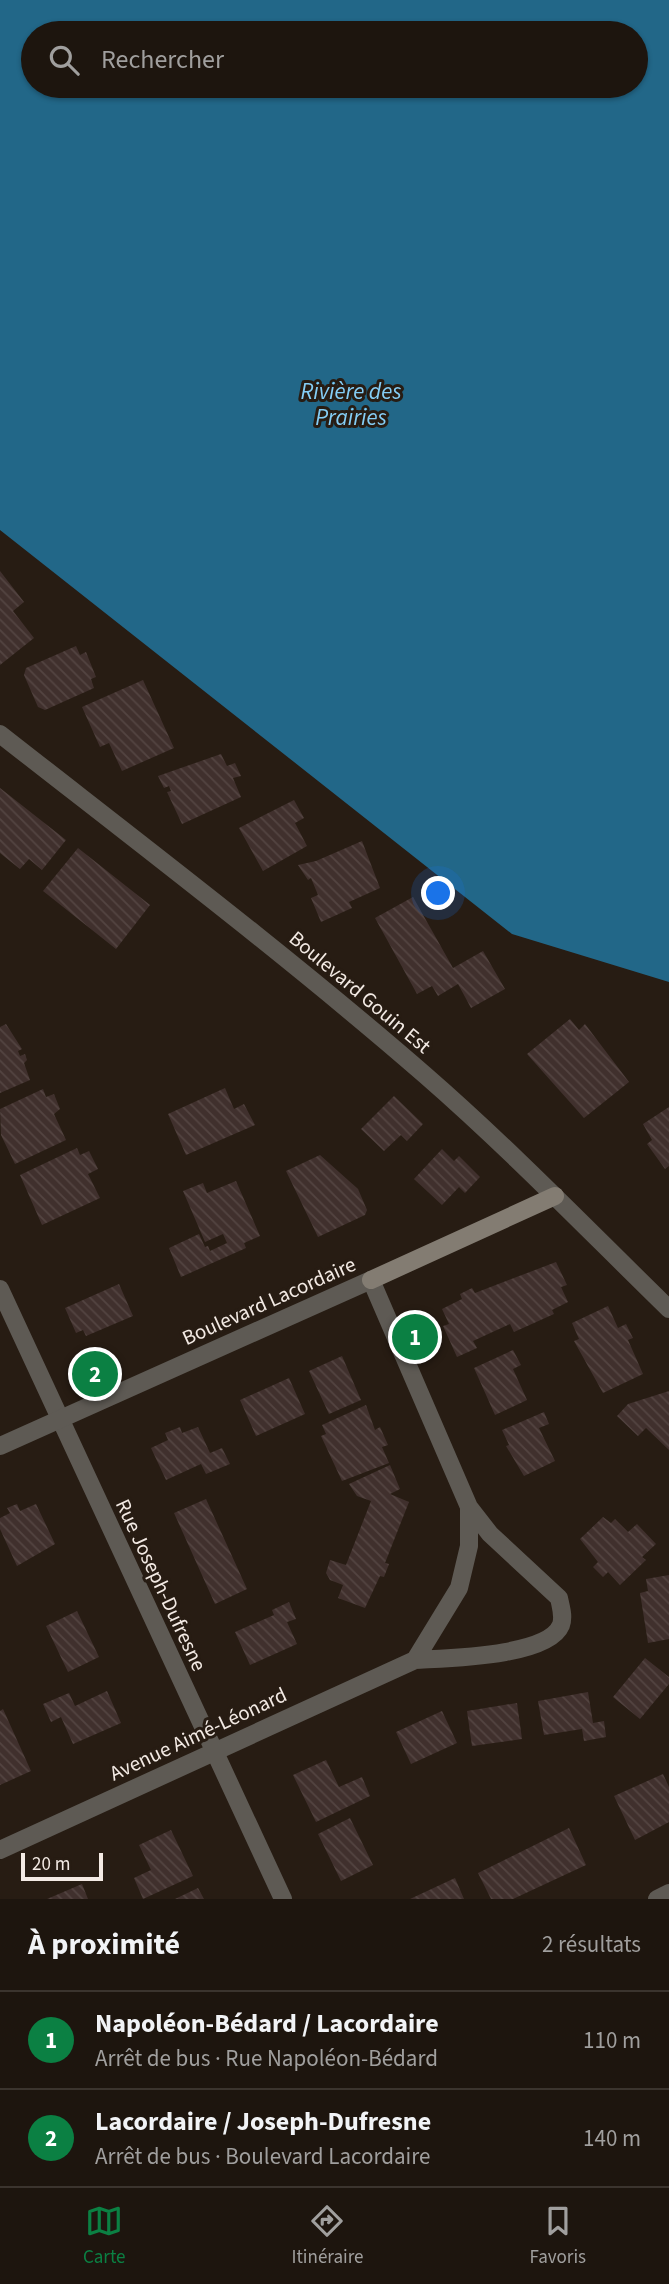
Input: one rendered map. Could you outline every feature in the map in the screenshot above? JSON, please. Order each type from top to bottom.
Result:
[{"type":"main road","name":"Boulevard Lacordaire","points":[[371,1280],[555,1196]]},
{"type":"street","name":"Boulevard Gouin Est","points":[[0,734],[246,927],[424,1074],[555,1196],[669,1309]]},
{"type":"street","name":"Boulevard Lacordaire","points":[[0,1446],[371,1280]]},
{"type":"street","points":[[371,1280],[469,1507],[468,1546],[459,1588],[415,1660]]},
{"type":"street","name":"Rue Joseph-Dufresne","points":[[0,1289],[283,1899]]},
{"type":"street","name":"Avenue Aimé-Léonard","points":[[0,1850],[415,1660],[457,1658],[537,1644],[560,1627],[563,1613],[559,1598],[490,1534],[469,1507]]},
{"type":"street","points":[[657,1899],[669,1894]]},
{"type":"water","name":"Rivière des Prairies","points":[[0,0],[669,0],[669,982],[512,934],[0,530]]},
{"type":"building","points":[[0,571],[24,602],[13,611],[34,638],[0,665]]},
{"type":"building","points":[[76,646],[80,655],[86,652],[96,677],[91,679],[94,688],[45,710],[38,707],[24,675],[26,668]]},
{"type":"building","points":[[143,680],[174,748],[122,771],[109,743],[100,747],[82,707]]},
{"type":"building","points":[[221,754],[227,766],[235,763],[241,776],[233,778],[241,797],[182,824],[167,792],[171,791],[169,786],[164,788],[158,776]]},
{"type":"building","points":[[0,788],[66,840],[42,870],[29,859],[20,869],[0,853]]},
{"type":"building","points":[[294,800],[304,818],[295,823],[307,846],[263,871],[239,828]]},
{"type":"building","points":[[362,841],[380,888],[349,902],[352,908],[321,922],[311,898],[318,895],[311,878],[308,880],[298,865],[316,861]]},
{"type":"building","points":[[78,848],[150,905],[116,949],[43,891]]},
{"type":"building","points":[[413,897],[453,968],[483,951],[505,989],[471,1008],[458,984],[438,996],[432,986],[417,994],[375,918]]},
{"type":"building","points":[[570,1019],[579,1030],[585,1024],[629,1082],[584,1118],[527,1054]]},
{"type":"building","points":[[6,1024],[22,1049],[18,1051],[20,1056],[25,1054],[27,1060],[24,1063],[30,1080],[0,1093],[0,1027]]},
{"type":"building","points":[[225,1088],[234,1109],[244,1104],[255,1125],[186,1155],[168,1114]]},
{"type":"building","points":[[43,1089],[46,1097],[54,1094],[60,1109],[54,1114],[66,1140],[15,1164],[1,1135],[0,1109]]},
{"type":"building","points":[[394,1096],[423,1124],[407,1141],[401,1135],[384,1151],[361,1129]]},
{"type":"building","points":[[669,1107],[669,1166],[665,1169],[647,1144],[652,1140],[643,1124]]},
{"type":"building","points":[[77,1148],[80,1155],[89,1151],[98,1169],[88,1174],[100,1198],[42,1225],[20,1175]]},
{"type":"building","points":[[442,1149],[454,1161],[459,1156],[480,1177],[465,1193],[459,1187],[442,1205],[414,1179]]},
{"type":"building","points":[[320,1155],[358,1189],[367,1210],[365,1215],[318,1237],[286,1171]]},
{"type":"building","points":[[236,1181],[260,1236],[244,1243],[246,1248],[181,1277],[169,1248],[199,1234],[210,1251],[227,1243],[223,1234],[205,1242],[183,1191],[203,1183],[207,1193]]},
{"type":"building","points":[[556,1262],[567,1285],[561,1287],[568,1302],[552,1310],[554,1314],[514,1332],[510,1324],[473,1341],[477,1348],[457,1357],[443,1326],[449,1324],[442,1309],[462,1299],[460,1294],[472,1288],[475,1293]]},
{"type":"building","points":[[119,1284],[133,1316],[86,1336],[83,1330],[76,1333],[65,1308]]},
{"type":"building","points":[[608,1306],[618,1328],[626,1324],[633,1338],[628,1340],[643,1374],[603,1393],[574,1341],[579,1339],[572,1323]]},
{"type":"building","points":[[513,1350],[521,1365],[513,1369],[527,1400],[495,1415],[474,1368]]},
{"type":"building","points":[[342,1356],[361,1400],[329,1414],[309,1371]]},
{"type":"building","points":[[289,1378],[305,1414],[256,1436],[240,1400]]},
{"type":"building","points":[[669,1391],[669,1450],[646,1428],[638,1436],[617,1416],[628,1404]]},
{"type":"building","points":[[366,1405],[375,1430],[380,1427],[388,1445],[382,1447],[389,1463],[342,1481],[321,1436],[326,1434],[322,1425]]},
{"type":"building","points":[[544,1412],[549,1424],[539,1428],[555,1461],[524,1476],[506,1446],[509,1445],[502,1430]]},
{"type":"building","points":[[180,1427],[182,1433],[198,1427],[210,1453],[222,1448],[230,1464],[206,1474],[201,1464],[166,1480],[151,1448],[168,1440],[165,1433]]},
{"type":"building","points":[[390,1465],[400,1489],[390,1494],[409,1502],[385,1563],[389,1564],[384,1577],[380,1576],[365,1608],[338,1598],[343,1585],[330,1580],[326,1573],[330,1560],[346,1565],[371,1501],[357,1496],[349,1484]]},
{"type":"building","points":[[206,1499],[247,1589],[215,1604],[174,1513]]},
{"type":"building","points":[[17,1504],[20,1511],[36,1504],[55,1544],[17,1566],[0,1529],[0,1518],[10,1513],[7,1508]]},
{"type":"building","points":[[603,1517],[611,1523],[615,1519],[628,1532],[637,1524],[656,1544],[642,1557],[646,1560],[620,1585],[608,1572],[603,1577],[593,1567],[598,1562],[580,1539]]},
{"type":"building","points":[[669,1575],[669,1639],[648,1643],[640,1593],[648,1591],[646,1579]]},
{"type":"building","points":[[289,1602],[296,1619],[287,1622],[297,1644],[250,1665],[235,1632],[274,1615],[272,1610]]},
{"type":"building","points":[[77,1611],[99,1657],[68,1672],[46,1626]]},
{"type":"building","points":[[645,1658],[669,1677],[669,1684],[640,1719],[613,1697]]},
{"type":"building","points":[[107,1691],[121,1723],[73,1744],[61,1717],[51,1722],[43,1704],[69,1693],[75,1706]]},
{"type":"building","points":[[588,1692],[593,1723],[604,1721],[606,1737],[584,1741],[582,1729],[544,1735],[538,1701]]},
{"type":"building","points":[[517,1703],[522,1739],[472,1746],[467,1711]]},
{"type":"building","points":[[3,1709],[31,1771],[0,1785],[0,1711]]},
{"type":"building","points":[[442,1711],[457,1743],[411,1764],[396,1732]]},
{"type":"building","points":[[326,1760],[339,1787],[362,1777],[370,1796],[316,1822],[293,1775]]},
{"type":"building","points":[[663,1774],[669,1787],[669,1822],[635,1840],[614,1796]]},
{"type":"building","points":[[350,1818],[373,1865],[341,1881],[318,1834]]},
{"type":"building","points":[[569,1828],[586,1865],[513,1899],[491,1899],[478,1873]]},
{"type":"building","points":[[171,1830],[193,1876],[143,1899],[134,1878],[151,1870],[139,1845]]},
{"type":"building","points":[[455,1878],[464,1899],[410,1899]]},
{"type":"building","points":[[82,1884],[88,1899],[47,1899]]},
{"type":"building","points":[[198,1888],[204,1899],[175,1899]]},
{"type":"place","name":"Napoléon-Bédard / Lacordaire","points":[[415,1337]]},
{"type":"place","name":"Lacordaire / Joseph-Dufresne","points":[[95,1374]]}]
